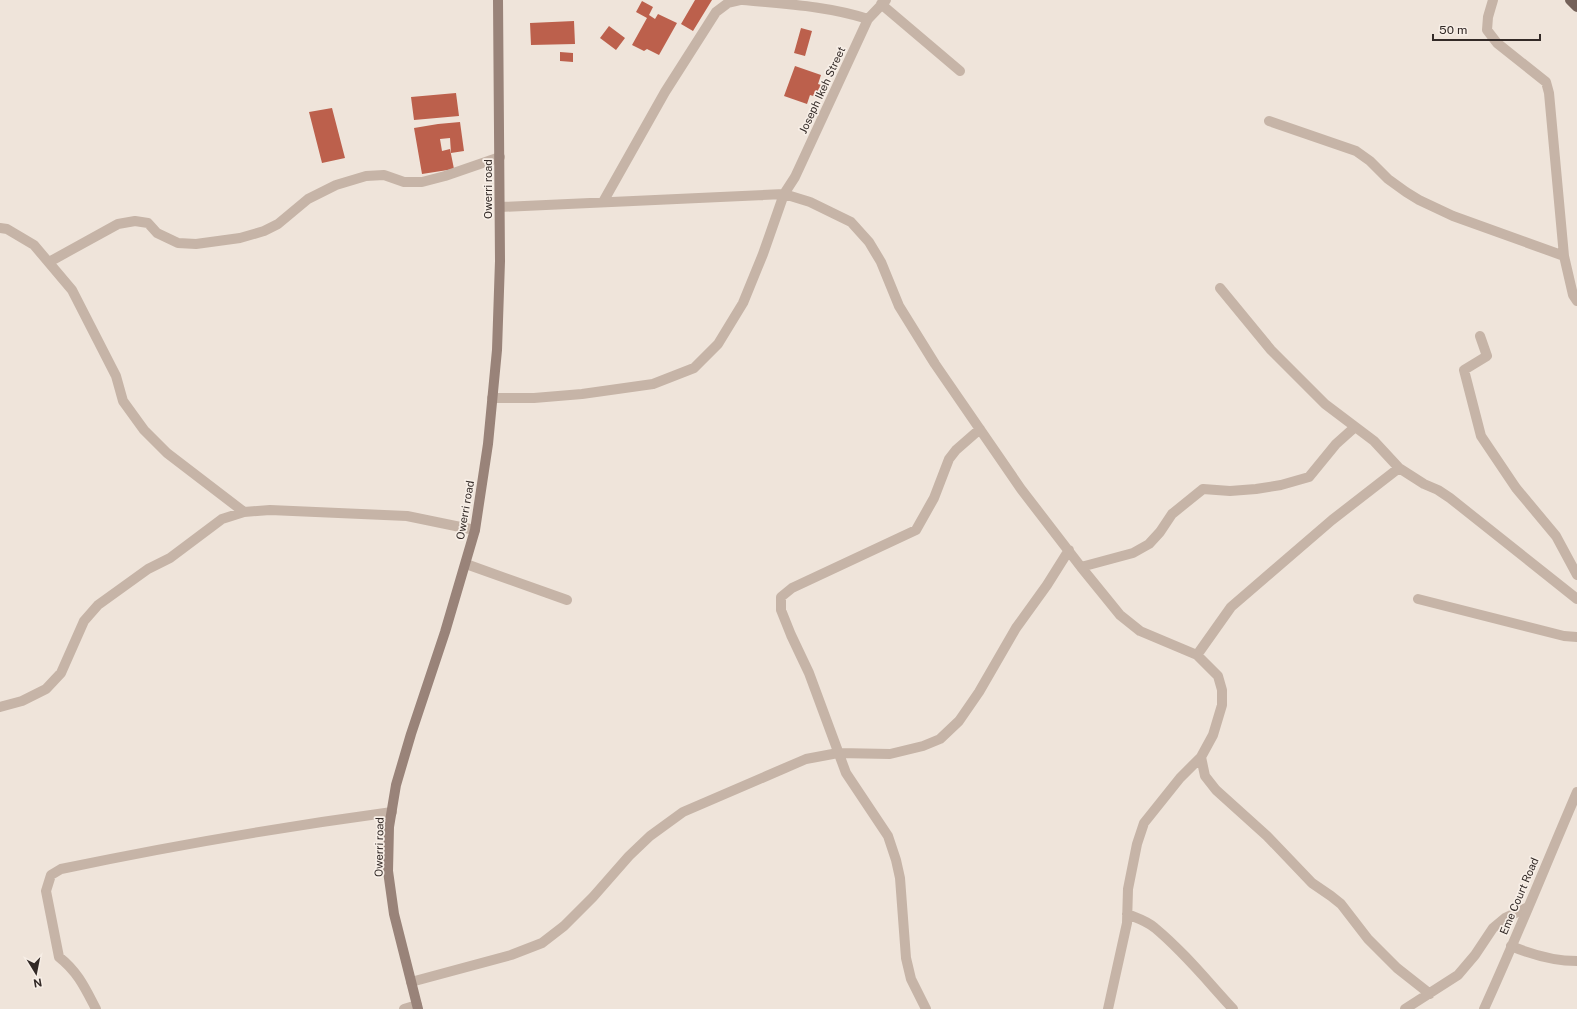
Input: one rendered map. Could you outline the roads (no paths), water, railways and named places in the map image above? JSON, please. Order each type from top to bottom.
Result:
[{"type":"main road","name":"Owerri road","points":[[418,1007],[394,914],[388,871],[389,827],[396,785],[411,734],[446,632],[475,530],[488,444],[497,350],[500,207],[498,0]]},
{"type":"main road","points":[[1570,0],[1577,7]]},
{"type":"street","points":[[603,202],[665,92],[716,12],[728,3],[742,0],[805,5],[846,12],[868,19]]},
{"type":"street","points":[[1492,0],[1487,30],[1497,43],[1546,82],[1549,93],[1564,256],[1573,295],[1577,301]]},
{"type":"street","points":[[883,2],[960,71]]},
{"type":"street","name":"Joseph Ikeh Street","points":[[492,398],[534,398],[582,394],[653,384],[694,368],[718,344],[743,302],[763,254],[784,194],[795,177],[868,19],[883,2]]},
{"type":"street","points":[[1269,121],[1356,151],[1370,161],[1388,179],[1406,192],[1419,200],[1453,216],[1564,256]]},
{"type":"street","points":[[49,262],[118,224],[134,221],[148,223],[157,233],[178,243],[196,244],[240,238],[264,231],[278,224],[308,199],[336,185],[366,176],[384,176],[404,182],[422,182],[445,176],[500,157]]},
{"type":"street","points":[[500,207],[784,194],[810,202],[851,222],[869,242],[881,262],[899,306],[935,364],[1021,489],[1081,567],[1120,614],[1140,631],[1197,655],[1218,676],[1222,690],[1222,705],[1213,735],[1201,757],[1180,778],[1144,823],[1137,844],[1128,889],[1127,923],[1108,1009]]},
{"type":"street","points":[[0,228],[7,229],[34,245],[72,290],[116,376],[123,401],[144,430],[167,453],[244,512]]},
{"type":"street","points":[[1220,288],[1271,350],[1325,404],[1374,441],[1399,468],[1450,498],[1577,599]]},
{"type":"street","points":[[1480,336],[1487,356],[1464,370],[1481,436],[1516,488],[1556,536],[1577,575]]},
{"type":"street","points":[[1081,567],[1133,553],[1149,544],[1160,532],[1172,514],[1204,489],[1256,489],[1281,485],[1309,477],[1336,444],[1355,427]]},
{"type":"street","points":[[926,1009],[911,979],[906,958],[900,878],[888,836],[846,773],[809,673],[790,635],[781,610],[781,597],[792,588],[916,530],[934,498],[949,459],[956,450],[980,429]]},
{"type":"street","points":[[1197,655],[1231,607],[1332,520],[1399,468]]},
{"type":"street","points":[[0,707],[22,701],[46,689],[61,673],[84,621],[98,605],[148,569],[170,558],[222,519],[244,512],[270,510],[407,516],[475,530]]},
{"type":"street","points":[[412,982],[511,956],[542,943],[564,926],[593,897],[629,856],[650,836],[683,812],[806,759],[838,753],[890,754],[923,746],[940,739],[959,721],[979,692],[1016,628],[1047,585],[1069,550]]},
{"type":"street","points":[[466,564],[567,600]]},
{"type":"street","points":[[1418,600],[1564,636],[1577,637]]},
{"type":"street","points":[[1201,757],[1205,776],[1216,790],[1267,836],[1312,883],[1341,904],[1368,939],[1397,968],[1430,994]]},
{"type":"street","name":"Eme Court Road","points":[[1484,1009],[1577,792]]},
{"type":"street","points":[[96,1009],[78,977],[70,966],[59,957],[46,891],[51,876],[61,869],[144,851],[314,823],[392,812]]},
{"type":"street","points":[[1406,1009],[1458,975],[1475,955],[1492,928],[1505,918],[1526,908]]},
{"type":"street","points":[[1127,914],[1142,920],[1155,928],[1182,954],[1233,1009]]},
{"type":"street","points":[[1512,946],[1536,956],[1562,961],[1577,961]]},
{"type":"street","points":[[404,1009],[418,1007]]}]
